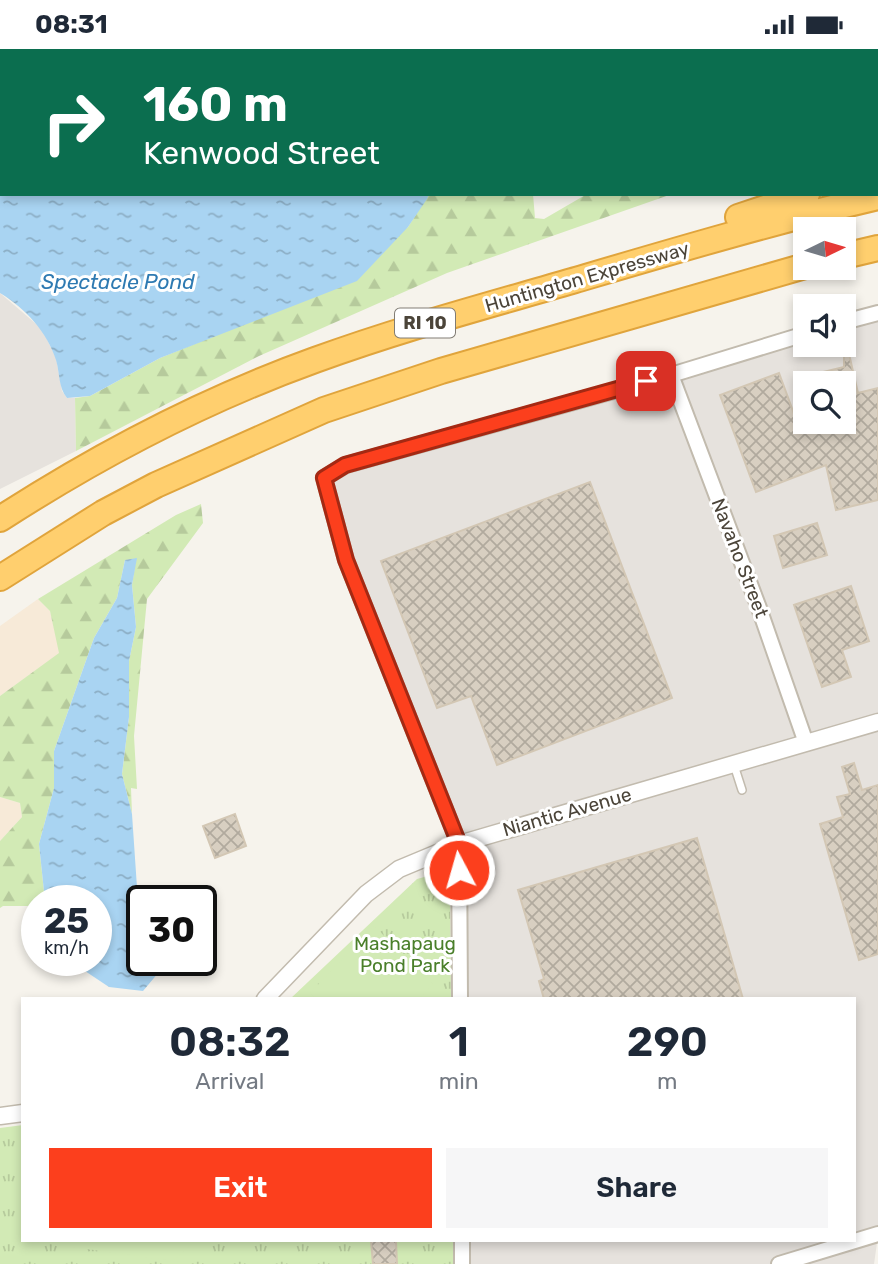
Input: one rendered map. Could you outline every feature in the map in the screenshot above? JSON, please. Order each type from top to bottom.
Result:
[{"type":"highway","points":[[579,279],[674,239],[801,196]]},
{"type":"highway","name":"Huntington Expressway","points":[[0,519],[132,441],[254,384],[383,337],[773,223],[878,197]]},
{"type":"highway","points":[[856,253],[878,248]]},
{"type":"highway","name":"RI 10","points":[[0,578],[49,546],[156,485],[212,457],[324,410],[465,364],[793,269]]},
{"type":"street","points":[[856,319],[878,313]]},
{"type":"street","points":[[460,997],[459,844],[346,560],[324,478],[345,465],[671,375],[793,338]]},
{"type":"street","name":"Navaho Street","points":[[671,375],[760,608],[806,743]]},
{"type":"street","name":"Niantic Avenue","points":[[267,997],[366,894],[399,869],[459,844],[878,722]]},
{"type":"street","points":[[0,1116],[21,1113]]},
{"type":"street","points":[[856,1241],[878,1234]]},
{"type":"street","points":[[462,1242],[463,1264]]},
{"type":"street","points":[[779,1264],[852,1242]]},
{"type":"lane","points":[[734,764],[742,790]]},
{"type":"shaded area","points":[[0,293],[42,329],[56,358],[62,391],[67,398],[75,398],[76,451],[0,489]]},
{"type":"shaded area","points":[[878,314],[878,1236],[874,1264],[465,1264],[464,1242],[856,1242],[856,997],[462,997],[461,849],[332,508],[332,472],[793,339],[793,357],[856,357],[856,320]]},
{"type":"shaded area","points":[[38,599],[50,611],[60,653],[0,696],[0,626]]},
{"type":"shaded area","points":[[0,797],[20,803],[22,817],[0,841]]},
{"type":"green space","points":[[428,196],[533,196],[535,218],[544,219],[584,196],[666,196],[447,273],[259,356],[76,451],[75,398],[90,396],[160,358],[256,319],[408,227]]},
{"type":"green space","points":[[201,504],[203,523],[147,599],[134,736],[137,789],[131,788],[132,814],[122,774],[129,717],[129,661],[136,627],[132,585],[136,559],[125,560],[117,598],[94,638],[54,751],[54,788],[39,844],[43,885],[21,885],[21,906],[0,908],[0,841],[22,817],[20,803],[0,797],[0,696],[59,653],[50,611],[38,599],[176,515]]},
{"type":"green space","name":"Mashapaug Pond Park","points":[[450,870],[451,997],[292,997],[417,879]]},
{"type":"green space","points":[[374,926],[433,984],[421,997],[314,997],[310,993]]},
{"type":"green space","points":[[21,1125],[21,1242],[453,1242],[454,1264],[0,1264],[0,1128]]},
{"type":"green space","points":[[36,1242],[194,1242],[173,1261]]},
{"type":"water","name":"Spectacle Pond","points":[[0,196],[428,196],[408,227],[357,281],[160,358],[90,396],[67,398],[47,340],[27,314],[0,293]]},
{"type":"water","points":[[137,558],[132,585],[136,627],[129,661],[129,717],[122,774],[132,814],[137,885],[126,885],[126,976],[156,976],[143,991],[109,987],[92,976],[112,976],[112,885],[43,885],[39,844],[54,788],[54,751],[94,638],[117,598],[125,560]]},
{"type":"building","points":[[844,357],[850,357],[853,371],[827,371],[844,367]]},
{"type":"building","points":[[779,373],[793,411],[793,434],[856,434],[856,384],[858,393],[878,388],[878,500],[836,510],[826,465],[756,492],[720,395]]},
{"type":"building","points":[[590,482],[672,698],[497,765],[471,696],[437,708],[381,561]]},
{"type":"building","points":[[817,523],[827,555],[783,568],[774,536]]},
{"type":"building","points":[[851,586],[869,641],[842,650],[851,677],[822,687],[794,605]]},
{"type":"building","points":[[854,763],[862,790],[878,785],[878,954],[859,960],[820,824],[843,817],[837,797],[850,794],[842,767]]},
{"type":"building","points":[[235,814],[246,846],[215,858],[203,826]]},
{"type":"building","points":[[697,838],[742,997],[543,997],[539,981],[544,979],[518,890]]},
{"type":"building","points":[[371,1242],[396,1242],[397,1264],[373,1264]]},
{"type":"route","points":[[459,870],[459,844],[346,560],[324,478],[345,465],[646,381]]}]
